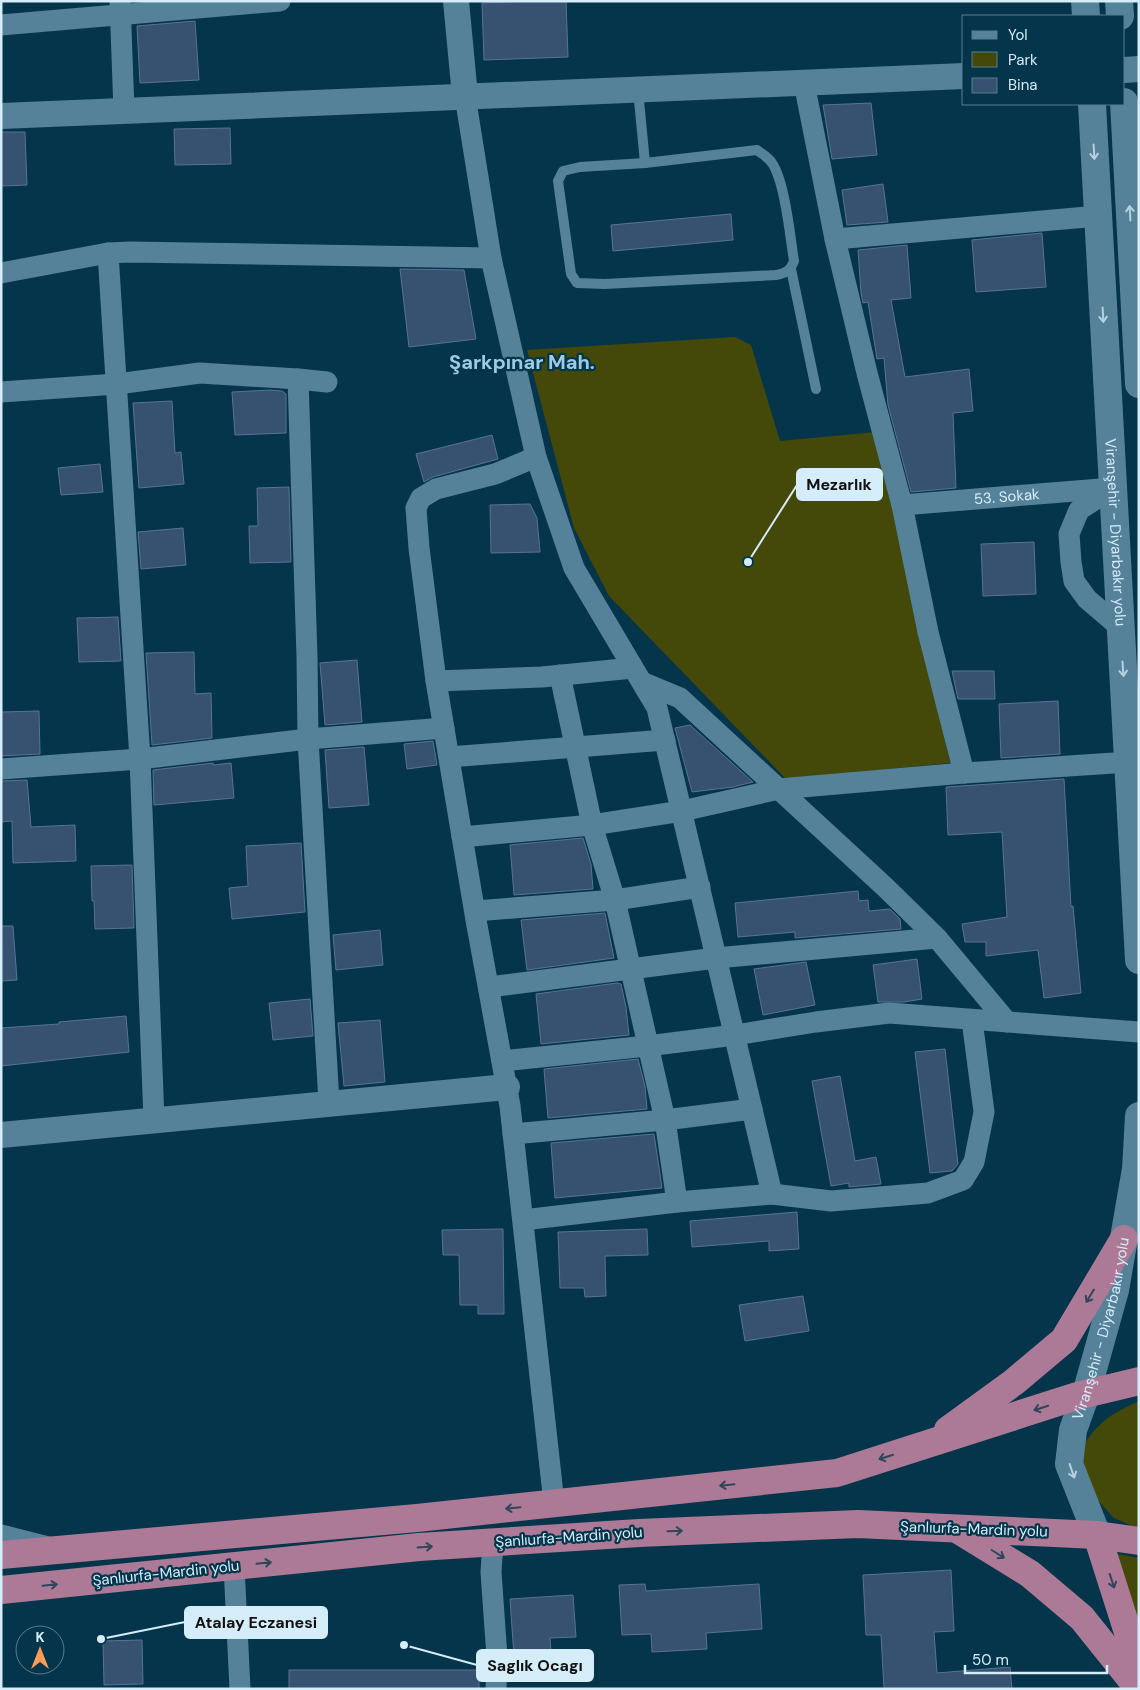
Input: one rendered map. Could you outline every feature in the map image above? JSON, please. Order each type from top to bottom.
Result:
[{"type":"highway","points":[[931,1443],[1014,1382],[1064,1340],[1124,1239]]},
{"type":"highway","points":[[1,1555],[417,1518],[837,1473],[1086,1394],[1139,1381]]},
{"type":"highway","name":"Şanlıurfa-Mardin yolu","points":[[1,1590],[419,1547],[639,1533],[858,1524],[1097,1535],[1139,1542]]},
{"type":"highway","points":[[956,1528],[1030,1574],[1082,1618],[1138,1689]]},
{"type":"highway","points":[[1097,1535],[1139,1667]]},
{"type":"main road","points":[[1085,1],[1086,15]]},
{"type":"main road","points":[[1119,1],[1120,15]]},
{"type":"main road","name":"Viranşehir - Diyarbakır yolu","points":[[1092,105],[1139,960]]},
{"type":"main road","points":[[1124,105],[1139,384]]},
{"type":"main road","name":"Viranşehir - Diyarbakır yolu","points":[[1097,1535],[1069,1464],[1073,1430],[1086,1394],[1115,1290],[1136,1169],[1139,1116]]},
{"type":"street","points":[[1,25],[120,8],[280,1]]},
{"type":"street","points":[[456,1],[465,96],[491,258],[536,458],[574,568],[657,708],[772,1194]]},
{"type":"street","points":[[120,8],[124,111]]},
{"type":"street","points":[[1125,70],[1139,69]]},
{"type":"street","points":[[1,116],[962,76]]},
{"type":"street","points":[[804,83],[835,239],[866,373],[902,505],[928,632],[964,773]]},
{"type":"street","points":[[835,239],[1098,216]]},
{"type":"street","points":[[1,273],[108,253],[130,252],[491,258]]},
{"type":"street","points":[[108,253],[140,759],[154,1120]]},
{"type":"street","points":[[1,392],[116,384],[200,373],[327,382]]},
{"type":"street","points":[[298,379],[308,656],[308,738],[329,1103]]},
{"type":"street","points":[[536,458],[495,474],[436,489],[421,498],[416,508],[419,548],[436,681],[513,1134],[554,1503]]},
{"type":"street","points":[[1113,488],[1079,510],[1069,534],[1074,582],[1087,599],[1120,628]]},
{"type":"street","name":"53. Sokak","points":[[902,505],[1113,488]]},
{"type":"street","points":[[436,681],[560,675],[638,675],[680,698],[780,789],[937,938],[1007,1022]]},
{"type":"street","points":[[560,675],[592,825],[614,900],[665,1120],[677,1202]]},
{"type":"street","points":[[1,769],[140,759],[308,738],[444,728]]},
{"type":"street","points":[[449,758],[665,740]]},
{"type":"street","points":[[462,837],[592,825],[682,811],[780,789],[964,773],[1129,762]]},
{"type":"street","points":[[475,911],[614,900],[700,887]]},
{"type":"street","points":[[489,988],[716,958],[937,938]]},
{"type":"street","points":[[502,1061],[647,1046],[889,1013],[1139,1032]]},
{"type":"street","points":[[523,1220],[677,1202],[772,1194],[831,1201],[928,1192],[963,1180],[974,1162],[984,1112],[972,1020]]},
{"type":"street","points":[[1,1135],[506,1086]]},
{"type":"street","points":[[513,1134],[665,1120],[752,1109]]},
{"type":"street","points":[[1,1535],[58,1550]]},
{"type":"street","points":[[493,1542],[491,1572],[497,1657],[496,1689]]},
{"type":"street","points":[[234,1566],[240,1689]]},
{"type":"lane","points":[[638,89],[645,163]]},
{"type":"lane","points":[[757,150],[766,156],[772,163],[780,181],[794,261],[791,269],[786,273],[776,275],[605,284],[577,283],[571,274],[558,181],[563,171],[580,167],[645,163],[757,150]]},
{"type":"lane","points":[[791,269],[816,389]]},
{"type":"green space","points":[[735,337],[751,345],[780,441],[876,432],[950,763],[786,779],[609,596],[574,528],[527,350]]},
{"type":"green space","points":[[1139,1401],[1139,1529],[1114,1518],[1094,1496],[1079,1452],[1092,1433],[1104,1421]]},
{"type":"green space","points":[[1112,1553],[1139,1558],[1139,1632]]},
{"type":"building","points":[[566,1],[568,57],[484,60],[482,3]]},
{"type":"building","points":[[195,21],[199,80],[140,83],[137,26]]},
{"type":"building","points":[[871,103],[877,155],[832,159],[823,105]]},
{"type":"building","points":[[230,128],[231,164],[175,165],[174,129]]},
{"type":"building","points":[[1,132],[25,132],[27,185],[1,186]]},
{"type":"building","points":[[883,184],[888,222],[847,225],[842,190]]},
{"type":"building","points":[[731,214],[733,240],[613,251],[611,225]]},
{"type":"building","points":[[1042,233],[1046,287],[976,292],[972,240]]},
{"type":"building","points":[[907,245],[911,298],[891,300],[905,377],[969,369],[973,411],[953,413],[956,488],[911,492],[888,405],[884,358],[877,359],[868,302],[863,303],[858,250]]},
{"type":"building","points":[[400,269],[464,270],[476,339],[409,347]]},
{"type":"building","points":[[282,391],[286,394],[286,433],[235,435],[232,392]]},
{"type":"building","points":[[172,401],[175,453],[181,452],[184,484],[139,488],[133,403]]},
{"type":"building","points":[[492,435],[498,459],[433,477],[424,482],[416,454]]},
{"type":"building","points":[[100,464],[103,492],[61,495],[58,468]]},
{"type":"building","points":[[289,487],[291,562],[250,563],[249,526],[258,526],[257,488]]},
{"type":"building","points":[[530,504],[537,518],[540,552],[491,553],[490,505]]},
{"type":"building","points":[[183,528],[186,565],[141,569],[138,532]]},
{"type":"building","points":[[1034,542],[1036,594],[983,596],[981,544]]},
{"type":"building","points":[[118,617],[121,661],[79,662],[77,618]]},
{"type":"building","points":[[194,652],[195,694],[211,693],[212,738],[152,745],[146,653]]},
{"type":"building","points":[[357,660],[362,722],[325,725],[320,663]]},
{"type":"building","points":[[952,671],[994,671],[995,699],[958,699]]},
{"type":"building","points":[[1058,701],[1060,754],[1001,758],[999,704]]},
{"type":"building","points":[[39,711],[40,754],[1,756],[1,712]]},
{"type":"building","points":[[690,725],[753,782],[733,787],[692,792],[675,728]]},
{"type":"building","points":[[433,741],[437,765],[407,769],[404,744]]},
{"type":"building","points":[[364,747],[369,805],[329,808],[325,750]]},
{"type":"building","points":[[213,763],[213,765],[231,763],[234,798],[154,805],[153,770]]},
{"type":"building","points":[[1064,779],[1071,907],[1073,906],[1081,993],[1044,998],[1038,950],[986,956],[986,942],[965,942],[962,924],[1007,917],[1002,832],[948,835],[946,787]]},
{"type":"building","points":[[27,780],[31,827],[75,825],[76,861],[13,863],[12,821],[1,822],[1,781]]},
{"type":"building","points":[[583,838],[591,864],[593,889],[514,895],[510,845]]},
{"type":"building","points":[[301,843],[305,912],[232,919],[229,888],[248,886],[246,846]]},
{"type":"building","points":[[132,865],[134,928],[95,929],[91,866]]},
{"type":"building","points":[[858,891],[859,901],[868,900],[869,911],[890,909],[900,919],[901,929],[795,938],[795,932],[738,937],[735,903]]},
{"type":"building","points":[[605,913],[614,958],[527,970],[521,920]]},
{"type":"building","points":[[1,926],[13,926],[17,980],[1,981]]},
{"type":"building","points":[[380,930],[383,965],[336,970],[333,935]]},
{"type":"building","points":[[917,959],[922,999],[904,1002],[878,1002],[873,965]]},
{"type":"building","points":[[806,962],[815,1005],[763,1015],[754,969]]},
{"type":"building","points":[[621,984],[629,1035],[541,1044],[536,994]]},
{"type":"building","points":[[310,999],[313,1036],[273,1040],[269,1003]]},
{"type":"building","points":[[126,1016],[129,1052],[1,1066],[1,1028],[59,1024],[59,1022]]},
{"type":"building","points":[[380,1020],[385,1082],[344,1086],[338,1023]]},
{"type":"building","points":[[945,1049],[958,1164],[952,1171],[930,1173],[915,1052]]},
{"type":"building","points":[[638,1059],[645,1086],[647,1109],[548,1118],[544,1069]]},
{"type":"building","points":[[840,1076],[855,1161],[876,1157],[881,1184],[849,1187],[849,1183],[831,1186],[812,1081]]},
{"type":"building","points":[[654,1134],[662,1188],[555,1198],[551,1143]]},
{"type":"building","points":[[797,1212],[799,1249],[769,1251],[769,1241],[692,1247],[690,1221]]},
{"type":"building","points":[[503,1229],[504,1314],[478,1314],[478,1305],[460,1305],[459,1255],[443,1255],[442,1230]]},
{"type":"building","points":[[647,1229],[648,1255],[605,1256],[606,1296],[585,1297],[584,1288],[560,1288],[558,1232]]},
{"type":"building","points":[[803,1296],[809,1331],[745,1341],[739,1305]]},
{"type":"building","points":[[951,1570],[954,1631],[934,1632],[937,1673],[1010,1667],[1012,1689],[884,1689],[881,1635],[866,1635],[863,1575]]},
{"type":"building","points":[[645,1584],[646,1591],[759,1584],[762,1629],[706,1633],[707,1649],[652,1652],[651,1634],[622,1635],[619,1585]]},
{"type":"building","points":[[573,1595],[576,1637],[550,1638],[551,1653],[514,1656],[510,1599]]},
{"type":"building","points":[[142,1640],[143,1684],[104,1685],[103,1641]]},
{"type":"building","points":[[289,1670],[479,1670],[479,1689],[289,1689]]},
{"type":"place","name":"Mezarlık","points":[[748,562]]},
{"type":"place","name":"Atalay Eczanesi","points":[[101,1639]]},
{"type":"place","name":"Saglık Ocagı","points":[[404,1645]]},
{"type":"district","name":"Şarkpınar Mah.","points":[[522,362]]}]
